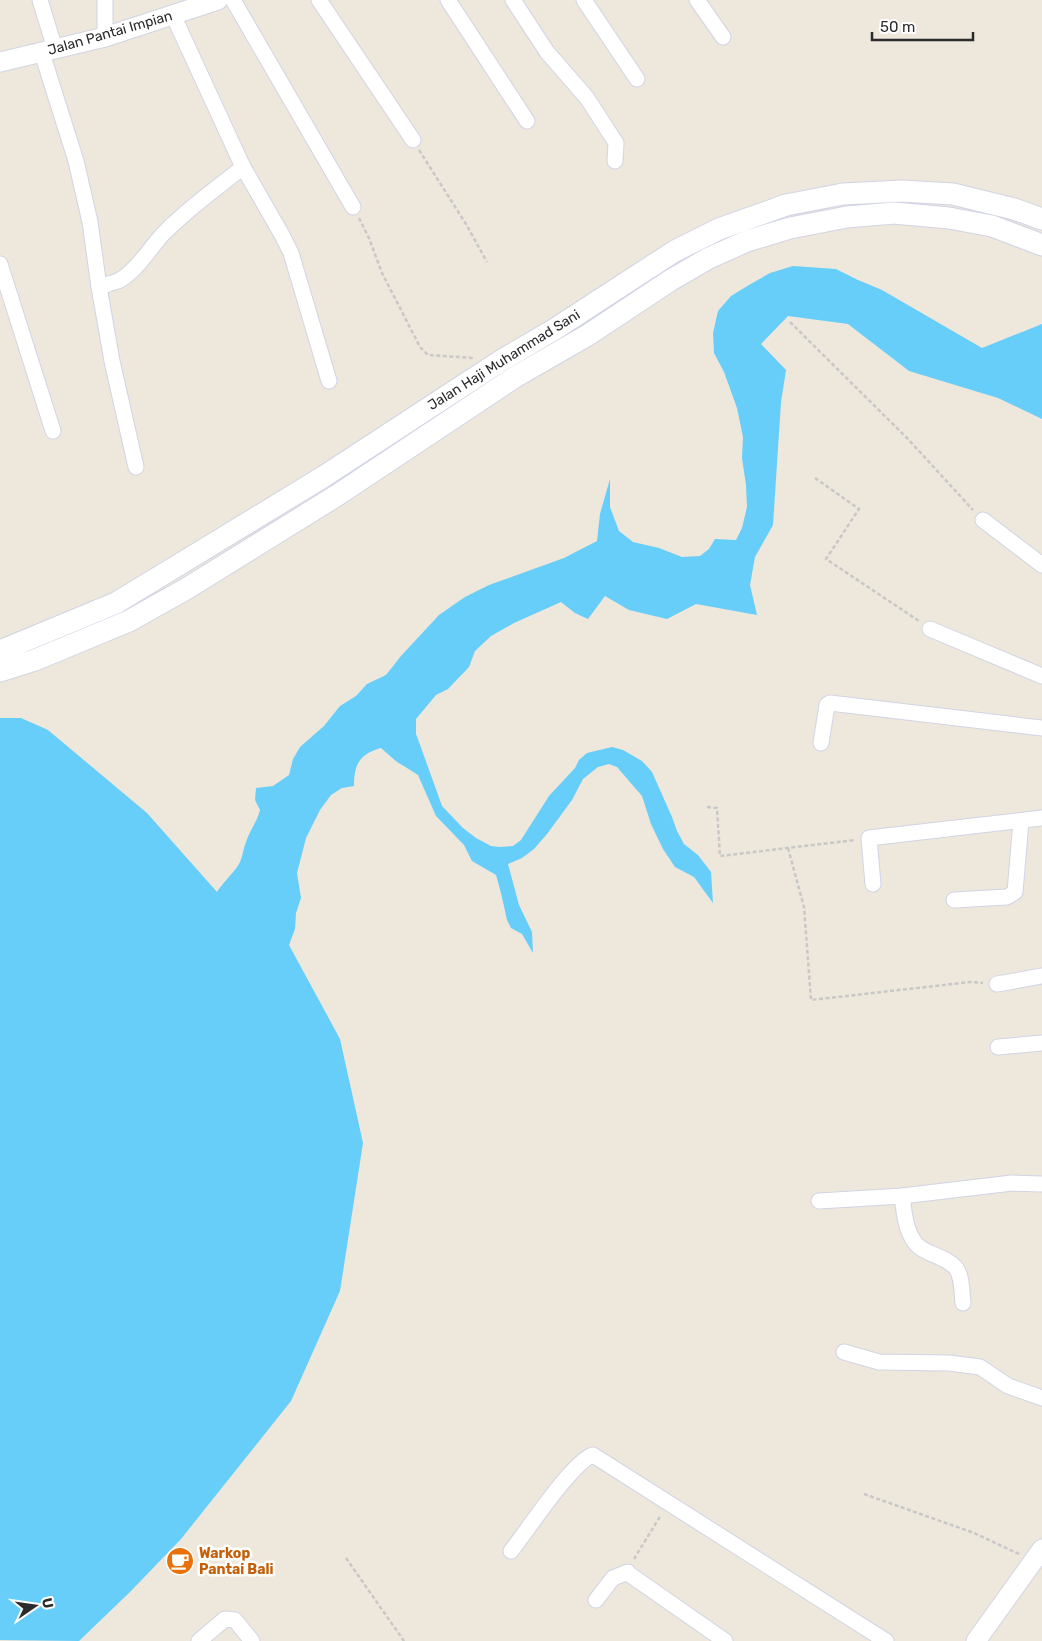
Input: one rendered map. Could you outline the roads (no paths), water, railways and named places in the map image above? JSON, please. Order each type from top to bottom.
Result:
[{"type":"main road","name":"Jalan Haji Muhammad Sani","points":[[0,651],[116,603],[323,477],[502,360],[675,251],[719,229],[786,205],[843,194],[902,191],[953,194],[1014,208],[1042,220]]},
{"type":"main road","name":"Jalan Haji Muhammad Sani","points":[[0,671],[34,660],[129,621],[186,589],[336,496],[515,377],[588,335],[671,280],[710,258],[747,241],[790,228],[847,216],[894,213],[949,218],[992,226],[1042,245]]},
{"type":"main road","points":[[502,360],[515,377]]},
{"type":"street","points":[[40,0],[49,51],[90,222],[112,361],[136,466]]},
{"type":"street","points":[[104,0],[105,37]]},
{"type":"street","name":"Jalan Pantai Impian","points":[[0,62],[105,37],[218,0]]},
{"type":"street","points":[[233,0],[353,207]]},
{"type":"street","points":[[318,0],[413,140]]},
{"type":"street","points":[[448,0],[527,121]]},
{"type":"street","points":[[513,0],[547,52],[587,98],[616,143],[615,161]]},
{"type":"street","points":[[584,0],[637,80]]},
{"type":"street","points":[[697,0],[723,37]]},
{"type":"street","points":[[173,15],[243,167],[291,253],[328,381]]},
{"type":"street","points":[[99,287],[126,276],[164,234],[201,200],[243,167]]},
{"type":"street","points":[[1,272],[53,431]]},
{"type":"street","points":[[983,520],[1042,565]]},
{"type":"street","points":[[930,629],[1042,676]]},
{"type":"street","points":[[821,743],[827,705],[830,703],[1042,728]]},
{"type":"street","points":[[873,884],[869,838],[1042,818]]},
{"type":"street","points":[[954,900],[1007,897],[1015,892],[1021,821]]},
{"type":"street","points":[[997,984],[1042,976]]},
{"type":"street","points":[[998,1047],[1042,1043]]},
{"type":"street","points":[[819,1201],[902,1196],[1012,1183],[1042,1184]]},
{"type":"street","points":[[902,1196],[908,1228],[914,1242],[924,1250],[953,1263],[961,1277],[963,1303]]},
{"type":"street","points":[[844,1352],[879,1362],[949,1363],[980,1367],[1008,1386],[1042,1398]]},
{"type":"street","points":[[511,1551],[571,1472],[593,1454],[886,1641]]},
{"type":"street","points":[[976,1641],[1039,1558]]},
{"type":"street","points":[[596,1600],[613,1578],[628,1572],[725,1641]]},
{"type":"street","points":[[199,1641],[225,1619],[235,1620],[252,1641]]},
{"type":"water","points":[[793,266],[836,269],[882,290],[982,348],[1042,324],[1042,419],[998,398],[909,371],[848,324],[788,316],[761,344],[786,370],[781,402],[773,525],[755,557],[750,585],[757,615],[696,604],[667,619],[629,610],[605,596],[588,619],[575,613],[561,602],[514,623],[491,636],[475,651],[469,667],[448,689],[436,695],[416,719],[416,734],[442,806],[463,828],[491,846],[513,846],[521,840],[549,796],[587,753],[612,747],[623,750],[642,761],[652,772],[684,844],[698,855],[711,872],[713,903],[694,877],[675,867],[663,849],[651,824],[642,796],[617,767],[609,764],[598,767],[583,779],[572,800],[534,849],[522,858],[508,864],[519,905],[532,932],[533,953],[522,934],[511,928],[507,920],[496,875],[472,861],[464,845],[436,816],[418,775],[397,762],[381,748],[374,750],[359,761],[355,772],[354,786],[342,788],[331,795],[320,810],[306,838],[297,873],[301,898],[296,913],[295,929],[289,945],[340,1039],[363,1143],[340,1291],[291,1401],[181,1539],[130,1592],[79,1641],[0,1640],[0,718],[21,718],[48,730],[147,813],[217,892],[239,864],[259,814],[260,810],[255,800],[256,788],[273,786],[289,775],[293,759],[300,747],[324,726],[340,706],[356,696],[367,684],[386,675],[439,615],[465,597],[489,585],[564,558],[597,541],[600,514],[610,479],[610,507],[619,531],[633,542],[659,548],[682,557],[700,556],[709,549],[715,539],[736,540],[742,528],[747,507],[742,458],[743,437],[737,408],[724,372],[714,353],[713,333],[718,311],[731,296],[770,273]]},
{"type":"place","name":"Warkop Pantai Bali","points":[[180,1561]]}]
